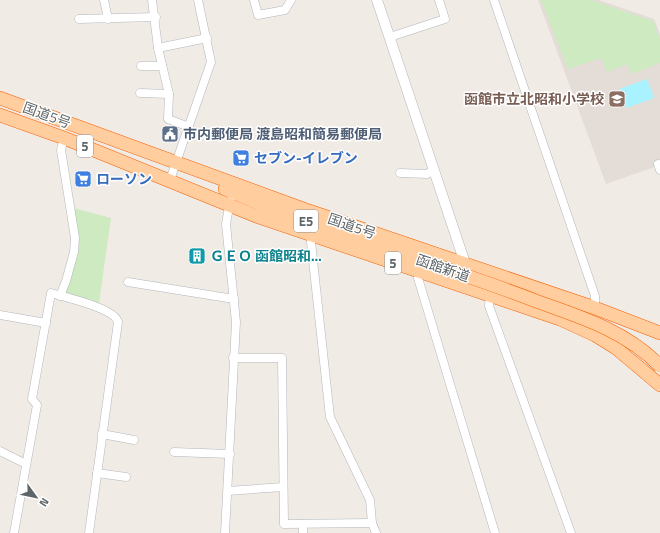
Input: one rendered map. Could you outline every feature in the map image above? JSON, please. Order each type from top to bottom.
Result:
[{"type":"highway","name":"国道5号","points":[[0,98],[176,163],[315,224],[490,296],[560,319],[595,335],[616,348],[660,385]]},
{"type":"highway","name":"国道5号","points":[[0,114],[170,180],[232,199]]},
{"type":"highway","name":"函館新道","points":[[176,163],[190,174],[232,199],[272,209],[591,320],[623,337],[650,356],[659,359]]},
{"type":"highway","name":"国道5号","points":[[315,224],[466,266],[595,308],[659,333]]},
{"type":"highway","name":"国道5号","points":[[616,348],[642,358],[659,359]]},
{"type":"highway","name":"5","points":[[646,373],[660,393]]},
{"type":"street","points":[[104,0],[108,19]]},
{"type":"street","points":[[152,0],[156,17],[158,48],[169,94],[168,119],[189,128]]},
{"type":"street","points":[[170,180],[211,62],[198,0]]},
{"type":"street","points":[[254,0],[258,14],[285,10],[291,0]]},
{"type":"street","points":[[377,0],[466,266]]},
{"type":"street","points":[[390,37],[445,19],[439,0]]},
{"type":"street","points":[[494,0],[595,296],[595,308]]},
{"type":"street","points":[[79,19],[156,17]]},
{"type":"street","points":[[158,48],[207,38]]},
{"type":"street","points":[[141,66],[162,66]]},
{"type":"street","points":[[140,93],[169,94]]},
{"type":"street","points":[[60,296],[74,252],[75,238],[61,150],[64,138]]},
{"type":"street","points":[[400,173],[427,174],[434,170]]},
{"type":"street","points":[[225,533],[236,322],[226,224],[232,199]]},
{"type":"street","points":[[315,224],[311,242],[330,416],[370,500],[372,523],[376,533]]},
{"type":"street","points":[[418,278],[495,533]]},
{"type":"street","points":[[128,282],[234,299]]},
{"type":"street","points":[[14,533],[37,405],[32,399],[51,293],[106,310],[117,318],[89,533]]},
{"type":"street","points":[[490,296],[489,306],[571,533]]},
{"type":"street","points":[[0,315],[46,323]]},
{"type":"street","points":[[233,358],[282,358],[284,524],[372,523]]},
{"type":"street","points":[[102,434],[134,440]]},
{"type":"street","points":[[0,451],[26,464]]},
{"type":"street","points":[[174,452],[230,454]]},
{"type":"street","points":[[97,473],[126,477]]},
{"type":"street","points":[[228,491],[283,487]]},
{"type":"street","points":[[303,524],[303,533]]},
{"type":"shaded area","name":"函館市立北昭和小学校","points":[[538,0],[599,0],[654,19],[660,34],[660,165],[606,184]]},
{"type":"green space","points":[[541,0],[591,0],[653,21],[660,39],[660,63],[632,74],[627,64],[607,72],[601,58],[568,69]]},
{"type":"green space","points":[[74,208],[111,218],[99,303],[66,293],[77,252]]},
{"type":"water","points":[[647,79],[654,98],[626,108],[619,89]]},
{"type":"place","name":"函館市立北昭和小学校","points":[[617,99]]},
{"type":"place","name":"市内郵便局 渡島昭和簡易郵便局","points":[[170,134]]},
{"type":"place","name":"セブン-イレブン","points":[[241,158]]},
{"type":"place","name":"ローソン","points":[[83,179]]},
{"type":"place","name":"ＧＥＯ 函館昭和…","points":[[197,256]]}]
